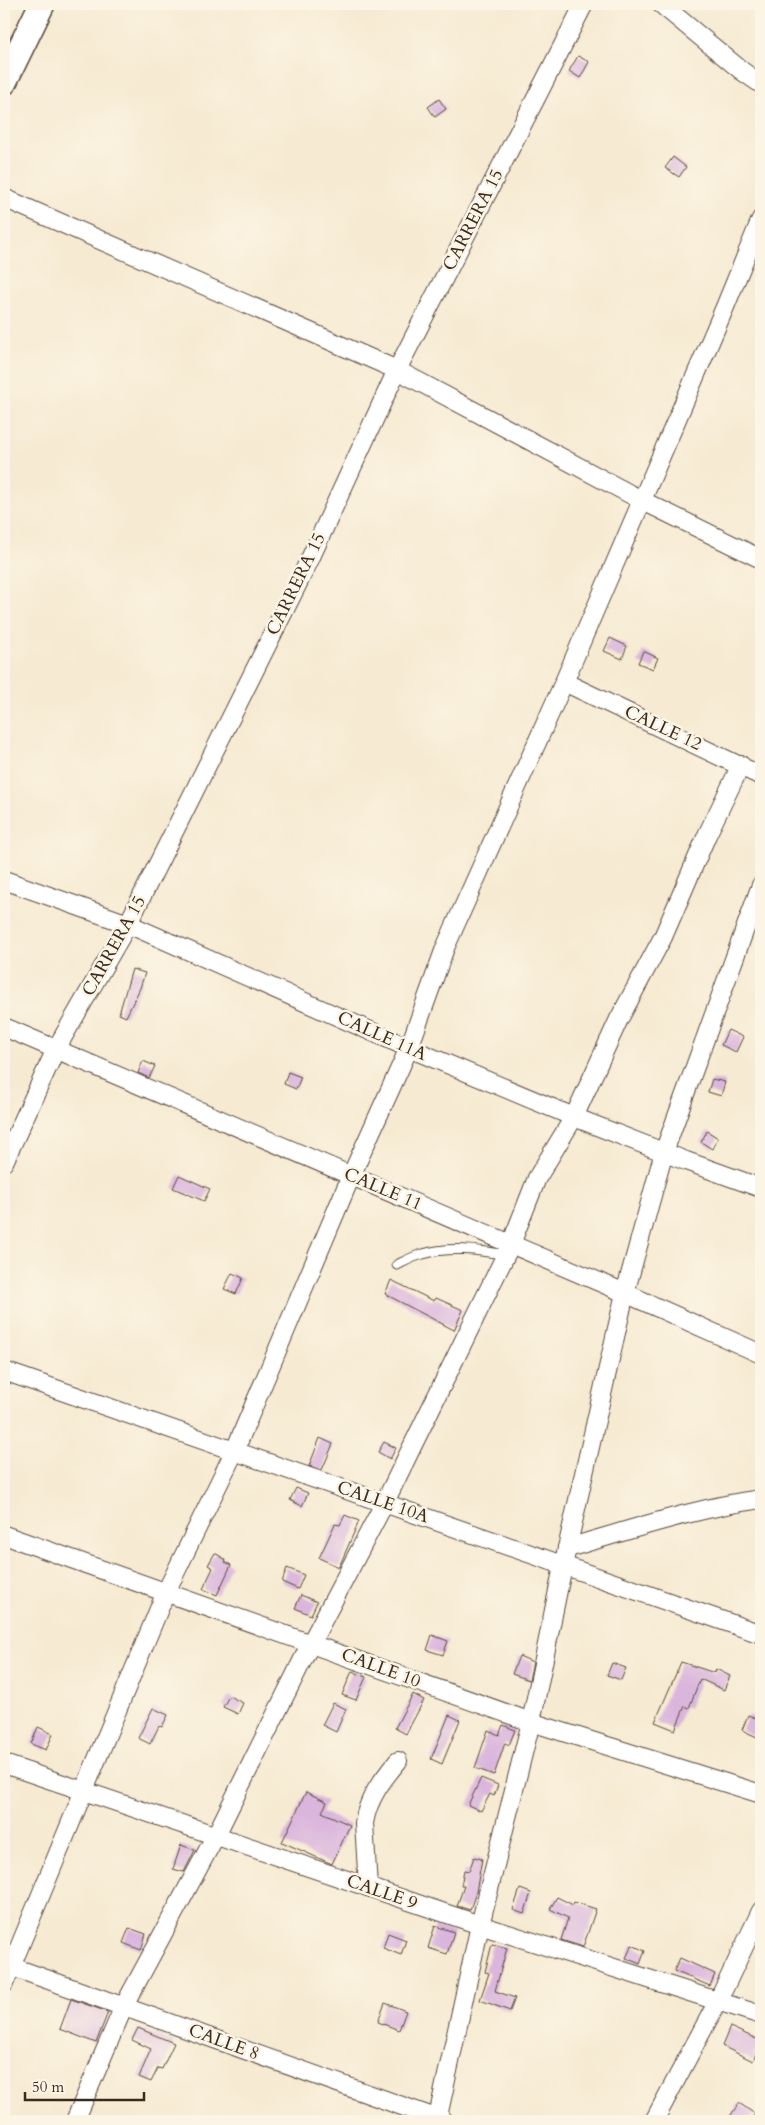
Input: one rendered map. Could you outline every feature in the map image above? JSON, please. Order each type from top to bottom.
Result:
[{"type":"street","points":[[4,82],[42,4]]},
{"type":"street","name":"CARRERA 15","points":[[4,1162],[56,1049],[128,924],[308,561],[397,370],[584,4]]},
{"type":"street","points":[[661,4],[742,71],[761,84]]},
{"type":"street","points":[[4,198],[397,370],[643,501],[761,559]]},
{"type":"street","points":[[4,1984],[8,1966],[84,1790],[166,1592],[234,1450],[351,1176],[409,1048],[445,948],[643,501],[761,218]]},
{"type":"street","name":"CALLE 12","points":[[564,682],[761,776]]},
{"type":"street","points":[[75,2121],[124,2006],[216,1835],[311,1643],[385,1502],[509,1250],[536,1178],[574,1117],[619,1019],[664,937],[707,835],[741,765]]},
{"type":"street","name":"CALLE 11A","points":[[4,880],[128,924],[409,1048],[574,1117],[761,1188]]},
{"type":"street","points":[[440,2120],[480,1926],[531,1722],[563,1566],[625,1293],[664,1152],[761,885]]},
{"type":"street","name":"CALLE 11","points":[[4,1027],[351,1176],[509,1250],[625,1293],[761,1354]]},
{"type":"street","name":"CALLE 10A","points":[[4,1371],[761,1634]]},
{"type":"street","points":[[567,1548],[736,1502],[761,1499]]},
{"type":"street","name":"CALLE 10","points":[[4,1534],[531,1722],[761,1794]]},
{"type":"street","points":[[368,1887],[365,1814],[370,1799],[398,1761]]},
{"type":"street","name":"CALLE 9","points":[[4,1764],[480,1926],[761,2015]]},
{"type":"street","points":[[654,2121],[718,2001],[761,1911]]},
{"type":"street","name":"CALLE 8","points":[[8,1966],[440,2120]]},
{"type":"lane","points":[[397,1265],[421,1254],[438,1250],[509,1250]]},
{"type":"building","points":[[578,56],[589,62],[580,78],[569,71]]},
{"type":"building","points":[[439,99],[446,109],[435,117],[428,107]]},
{"type":"building","points":[[673,157],[686,167],[679,177],[665,168]]},
{"type":"building","points":[[610,638],[627,646],[622,659],[604,651]]},
{"type":"building","points":[[643,651],[658,658],[653,669],[638,663]]},
{"type":"building","points":[[132,969],[145,973],[126,1017],[119,1014]]},
{"type":"building","points":[[728,1030],[743,1037],[736,1052],[721,1045]]},
{"type":"building","points":[[143,1061],[155,1066],[149,1078],[138,1073]]},
{"type":"building","points":[[288,1072],[301,1077],[296,1089],[284,1084]]},
{"type":"building","points":[[712,1079],[725,1082],[721,1096],[708,1092]]},
{"type":"building","points":[[707,1131],[718,1138],[712,1149],[701,1142]]},
{"type":"building","points":[[179,1175],[210,1189],[204,1201],[173,1188]]},
{"type":"building","points":[[232,1273],[243,1278],[236,1294],[224,1289]]},
{"type":"building","points":[[391,1280],[434,1301],[436,1298],[463,1310],[454,1330],[385,1294]]},
{"type":"building","points":[[320,1438],[333,1444],[322,1470],[309,1466]]},
{"type":"building","points":[[384,1442],[396,1448],[390,1459],[378,1452]]},
{"type":"building","points":[[296,1488],[308,1493],[302,1506],[290,1500]]},
{"type":"building","points":[[345,1515],[359,1521],[339,1567],[319,1558],[335,1524],[340,1525]]},
{"type":"building","points":[[215,1553],[231,1565],[217,1595],[203,1589],[213,1568],[208,1565]]},
{"type":"building","points":[[287,1568],[304,1575],[298,1589],[282,1582]]},
{"type":"building","points":[[301,1595],[317,1602],[311,1615],[295,1608]]},
{"type":"building","points":[[432,1635],[448,1641],[443,1655],[427,1650]]},
{"type":"building","points":[[519,1656],[533,1662],[529,1680],[512,1674]]},
{"type":"building","points":[[681,1662],[715,1673],[716,1669],[730,1676],[724,1690],[700,1679],[689,1708],[685,1706],[675,1730],[655,1722]]},
{"type":"building","points":[[612,1663],[626,1668],[621,1680],[607,1675]]},
{"type":"building","points":[[352,1671],[366,1677],[356,1700],[342,1695]]},
{"type":"building","points":[[413,1694],[424,1700],[406,1734],[395,1728]]},
{"type":"building","points":[[229,1696],[243,1703],[238,1714],[223,1707]]},
{"type":"building","points":[[333,1703],[346,1709],[336,1732],[322,1725]]},
{"type":"building","points":[[153,1708],[168,1715],[162,1727],[159,1726],[150,1744],[138,1738]]},
{"type":"building","points":[[449,1715],[460,1720],[442,1764],[431,1759]]},
{"type":"building","points":[[748,1715],[761,1720],[761,1739],[742,1730]]},
{"type":"building","points":[[503,1725],[515,1730],[509,1745],[505,1743],[494,1775],[475,1768],[488,1730],[499,1735]]},
{"type":"building","points":[[38,1727],[53,1734],[46,1750],[31,1744]]},
{"type":"building","points":[[481,1778],[498,1785],[494,1796],[490,1794],[481,1811],[468,1805]]},
{"type":"building","points":[[306,1792],[327,1802],[322,1812],[350,1825],[332,1864],[282,1842]]},
{"type":"building","points":[[181,1845],[195,1850],[184,1872],[173,1869]]},
{"type":"building","points":[[474,1857],[482,1859],[476,1892],[470,1910],[457,1906],[464,1886],[461,1886],[464,1870],[469,1871]]},
{"type":"building","points":[[520,1889],[531,1893],[524,1914],[513,1910]]},
{"type":"building","points":[[557,1897],[573,1905],[574,1902],[596,1909],[583,1947],[561,1940],[568,1918],[550,1909]]},
{"type":"building","points":[[435,1926],[454,1932],[447,1954],[428,1948]]},
{"type":"building","points":[[129,1928],[146,1934],[141,1950],[123,1943]]},
{"type":"building","points":[[388,1933],[406,1940],[401,1955],[383,1948]]},
{"type":"building","points":[[492,1944],[507,1948],[495,1991],[515,1998],[510,2011],[480,2000],[489,1973],[485,1972]]},
{"type":"building","points":[[632,1945],[645,1951],[640,1964],[626,1958]]},
{"type":"building","points":[[680,1958],[715,1974],[710,1986],[674,1971]]},
{"type":"building","points":[[71,1999],[108,2012],[96,2043],[60,2029]]},
{"type":"building","points":[[385,2003],[406,2011],[399,2030],[378,2022]]},
{"type":"building","points":[[730,2027],[761,2041],[753,2061],[722,2046]]},
{"type":"building","points":[[138,2028],[174,2043],[162,2069],[158,2068],[151,2082],[139,2077],[151,2049],[132,2040]]},
{"type":"building","points":[[739,2103],[755,2114],[750,2121],[727,2121]]}]
